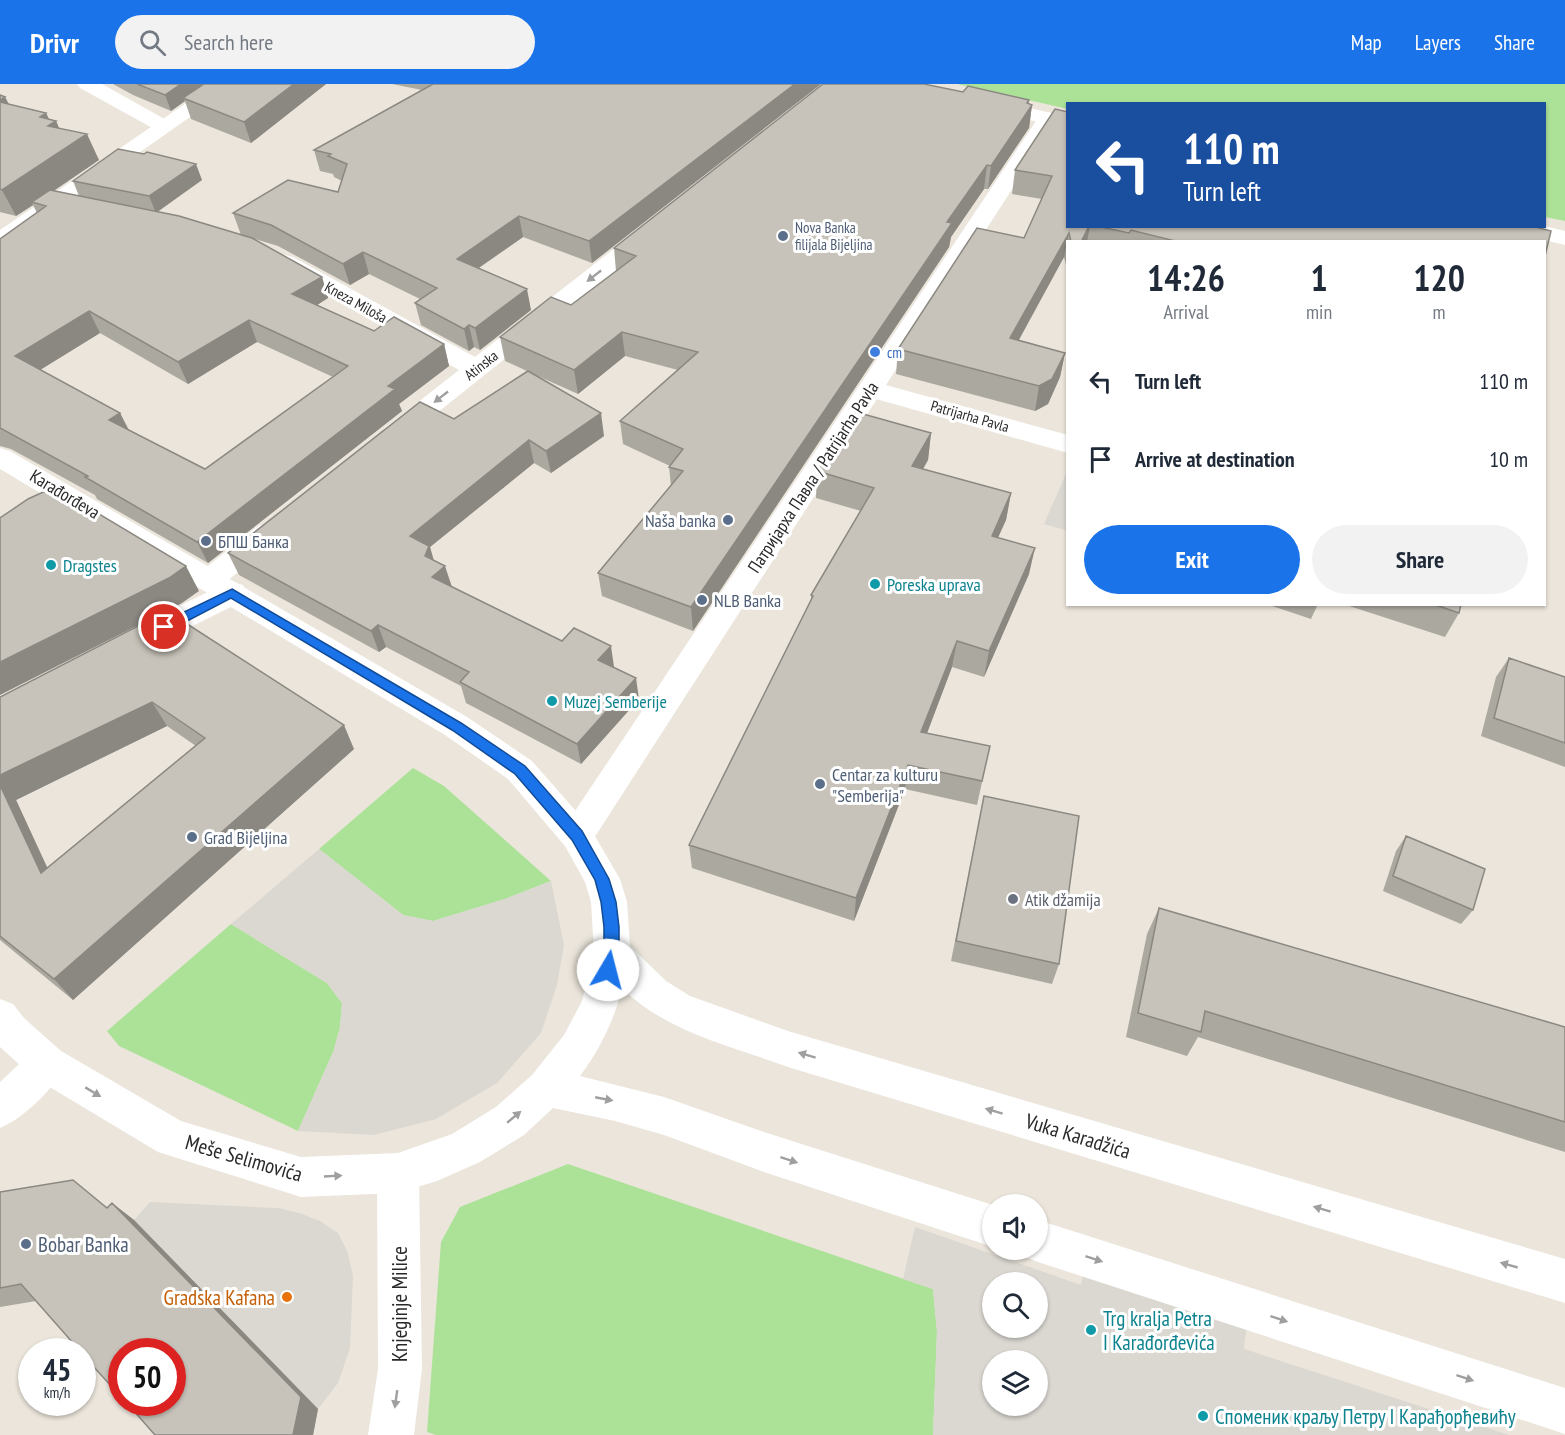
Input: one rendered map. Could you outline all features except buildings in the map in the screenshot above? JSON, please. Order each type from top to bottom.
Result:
[{"type":"main road","points":[[87,84],[164,126]]},
{"type":"main road","points":[[0,240],[227,84]]},
{"type":"main road","points":[[901,84],[1058,120]]},
{"type":"main road","points":[[57,202],[86,208]]},
{"type":"main road","name":"Atinska","points":[[375,449],[665,220]]},
{"type":"main road","points":[[1523,228],[1565,238]]},
{"type":"main road","name":"Kneza Miloša","points":[[270,253],[477,369]]},
{"type":"main road","name":"Patrijarha Pavla","points":[[872,389],[1066,443]]},
{"type":"main road","name":"Karađorđeva","points":[[0,457],[456,726],[520,770],[577,836],[602,879],[609,902],[612,953],[600,1003]]},
{"type":"main road","points":[[116,652],[220,586],[283,522]]},
{"type":"main road","name":"Vuka Karadžića","points":[[612,953],[653,993],[678,1010],[788,1049],[1565,1281]]},
{"type":"main road","name":"Meše Selimovića","points":[[0,1016],[10,1031],[47,1064],[172,1138],[301,1177],[398,1173],[437,1161],[466,1148],[510,1121],[546,1088],[578,1048],[600,1003]]},
{"type":"main road","points":[[0,1109],[47,1064]]},
{"type":"main road","points":[[546,1088],[615,1101],[664,1116],[764,1152],[982,1222]]},
{"type":"main road","name":"Knjeginje Milice","points":[[391,1435],[400,1369],[398,1173]]},
{"type":"main road","points":[[1048,1244],[1565,1411]]},
{"type":"street","name":"Патријарха Павла / Patrijarha Pavla","points":[[577,836],[872,389],[1058,120]]},
{"type":"green space","points":[[957,84],[1565,84],[1565,221],[1546,217],[1546,102],[1066,102],[1066,109]]},
{"type":"green space","points":[[413,768],[444,786],[551,881],[505,899],[433,921],[403,915],[319,849]]},
{"type":"green space","points":[[231,924],[327,983],[342,1003],[340,1027],[334,1050],[298,1131],[119,1046],[107,1031]]},
{"type":"green space","points":[[568,1164],[933,1289],[937,1332],[933,1435],[436,1435],[427,1432],[441,1242],[460,1207]]},
{"type":"shaded area","points":[[1066,474],[1066,530],[1044,524]]},
{"type":"shaded area","points":[[319,849],[403,915],[433,921],[505,899],[551,881],[564,945],[557,985],[541,1033],[497,1083],[436,1119],[374,1135],[298,1131],[334,1050],[340,1027],[342,1003],[327,983],[231,924]]},
{"type":"shaded area","points":[[150,1202],[278,1208],[320,1221],[338,1233],[348,1253],[353,1276],[350,1348],[338,1383],[318,1409],[134,1220]]},
{"type":"shaded area","name":"Trg kralja Petra I Karađorđevića","points":[[915,1227],[982,1250],[982,1260],[1009,1260],[1044,1272],[982,1272],[982,1338],[1048,1338],[1048,1273],[1081,1285],[1086,1258],[1248,1313],[1244,1349],[1509,1435],[933,1435],[937,1332],[933,1289],[903,1279]]},
{"type":"place","name":"Nova Banka filijala Bijeljina","points":[[783,236]]},
{"type":"place","name":"cm","points":[[875,352]]},
{"type":"place","name":"Naša banka","points":[[728,520]]},
{"type":"place","name":"БПШ Банка","points":[[206,541]]},
{"type":"place","name":"Dragstes","points":[[51,565]]},
{"type":"place","name":"Poreska uprava","points":[[875,584]]},
{"type":"place","name":"NLB Banka","points":[[702,600]]},
{"type":"place","name":"Muzej Semberije","points":[[552,701]]},
{"type":"place","name":"Centar za kulturu \"Semberija\"","points":[[820,784]]},
{"type":"place","name":"Grad Bijeljina","points":[[192,837]]},
{"type":"place","name":"Atik džamija","points":[[1013,899]]},
{"type":"place","name":"Bobar Banka","points":[[26,1244]]},
{"type":"place","name":"Gradska Kafana","points":[[287,1297]]},
{"type":"place","name":"Trg kralja Petra I Karađorđevića","points":[[1091,1330]]},
{"type":"place","name":"Споменик краљу Петру I Карађорђевићу","points":[[1203,1416]]},
{"type":"route","points":[[164,627],[232,593],[456,726],[520,770],[577,836],[602,879],[609,902],[612,927],[612,953],[608,970]]}]
